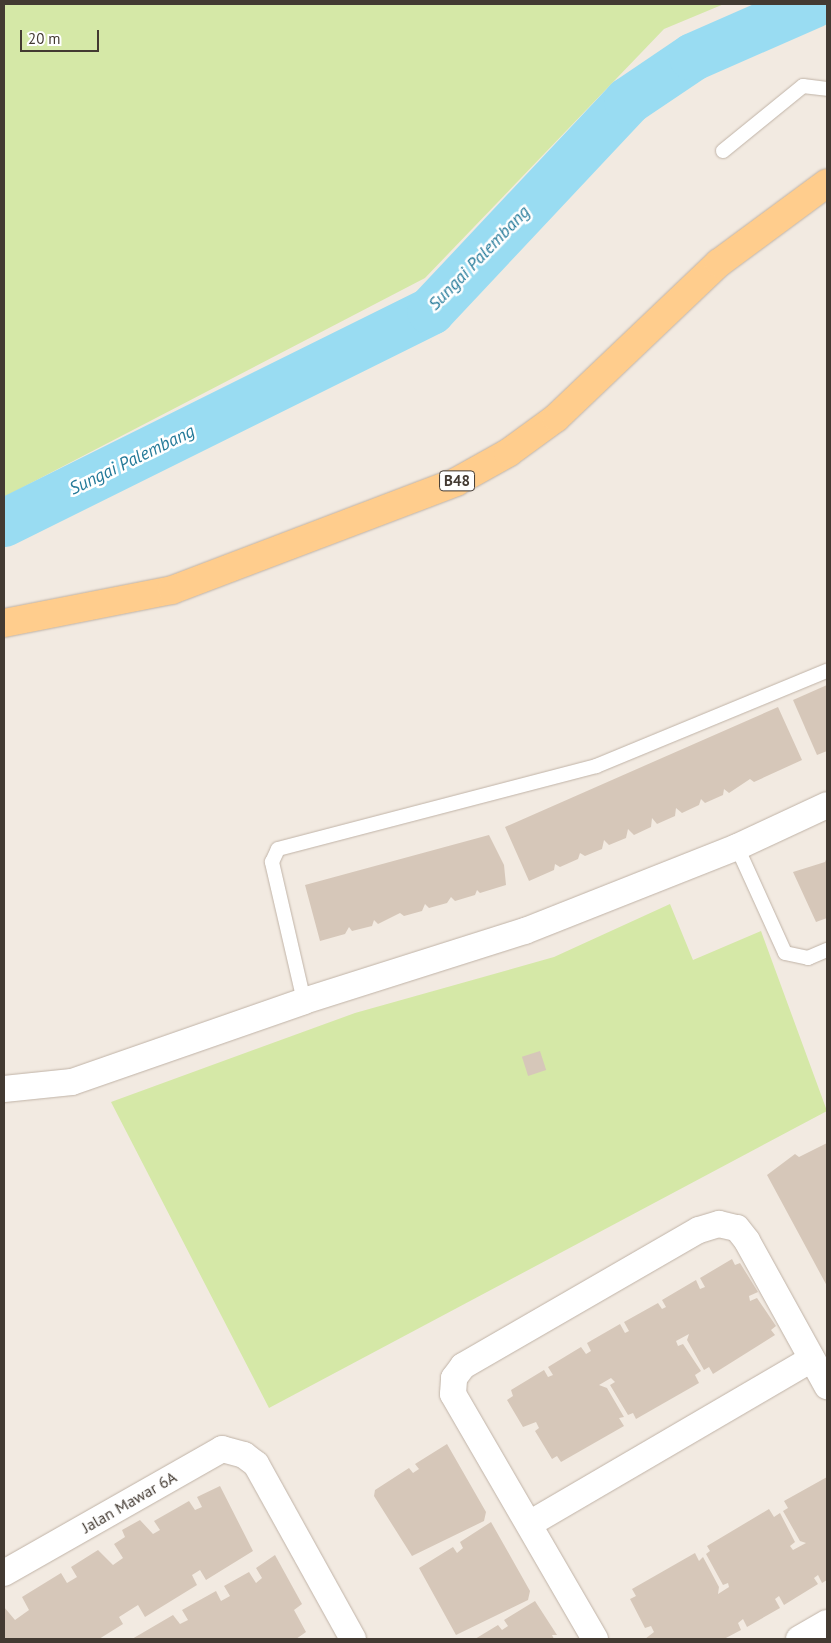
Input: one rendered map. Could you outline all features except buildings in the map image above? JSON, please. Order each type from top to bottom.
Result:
[{"type":"main road","name":"B48","points":[[4,623],[172,590],[456,482],[508,453],[556,418],[719,263],[827,183]]},
{"type":"street","points":[[4,1089],[72,1082],[304,1001],[525,931],[737,847],[827,805]]},
{"type":"street","points":[[595,1639],[531,1523],[453,1394],[454,1378],[464,1366],[699,1230],[719,1224],[737,1228],[748,1241],[827,1386]]},
{"type":"street","points":[[531,1523],[812,1359]]},
{"type":"street","name":"Jalan Mawar 6A","points":[[4,1573],[222,1449],[244,1455],[256,1464],[353,1639]]},
{"type":"street","points":[[799,1639],[827,1623]]},
{"type":"lane","points":[[723,151],[803,86],[827,89]]},
{"type":"lane","points":[[304,1001],[272,862],[278,849],[596,766],[827,671]]},
{"type":"lane","points":[[737,847],[785,953],[808,958],[827,950]]},
{"type":"green space","points":[[4,4],[724,4],[664,29],[425,278],[4,497]]},
{"type":"green space","points":[[670,904],[693,960],[761,931],[827,1111],[269,1408],[111,1102],[355,1013],[554,957]]},
{"type":"waterway","name":"Sungai Palembang","points":[[4,523],[431,311],[628,101],[693,57],[814,4]]}]
